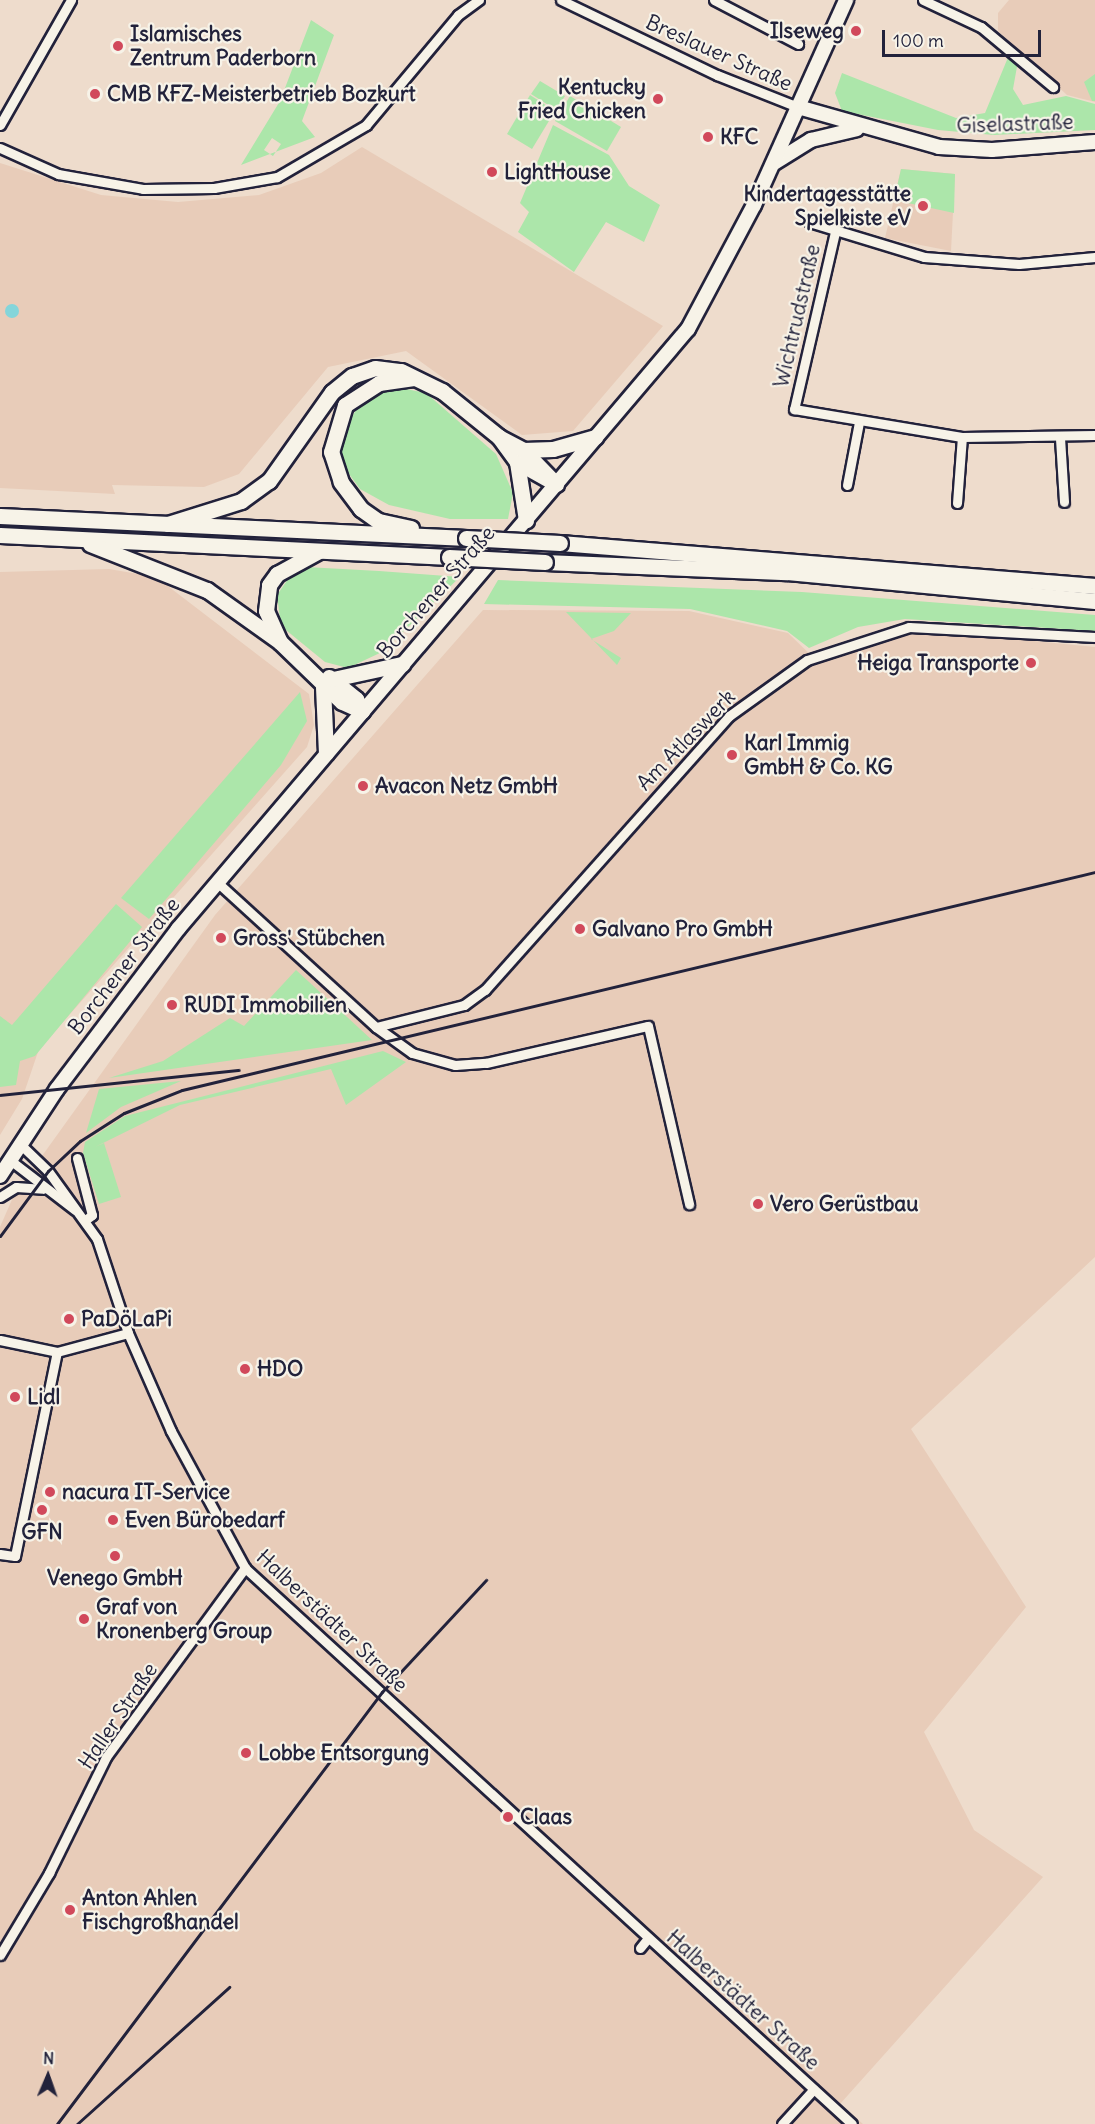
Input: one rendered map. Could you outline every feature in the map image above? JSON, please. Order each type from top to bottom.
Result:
[{"type":"highway","points":[[168,524],[241,501],[269,482],[316,411],[352,376],[388,367],[417,377],[499,437],[556,484]]},
{"type":"highway","points":[[417,377],[379,383],[345,405],[332,434],[334,467],[352,499],[378,520],[466,538]]},
{"type":"highway","points":[[520,456],[595,437]]},
{"type":"highway","points":[[520,456],[526,520]]},
{"type":"highway","points":[[0,516],[560,543],[1095,586]]},
{"type":"highway","points":[[0,535],[787,573],[1095,601]]},
{"type":"highway","points":[[72,538],[207,590],[280,642],[362,711]]},
{"type":"highway","points":[[280,642],[266,611],[268,585],[277,574],[321,550]]},
{"type":"highway","points":[[328,683],[402,664]]},
{"type":"highway","points":[[326,753],[328,683]]},
{"type":"main road","name":"Borchener Straße","points":[[0,1176],[19,1143],[217,882],[688,329],[774,163],[846,0]]},
{"type":"main road","name":"Giselastraße","points":[[798,107],[860,129],[939,147],[992,150],[1095,142]]},
{"type":"main road","points":[[774,163],[811,140],[860,129]]},
{"type":"street","points":[[0,126],[71,0]]},
{"type":"street","points":[[0,148],[58,174],[143,189],[214,188],[277,177],[366,125],[458,15],[478,0]]},
{"type":"street","name":"Breslauer Straße","points":[[561,0],[798,107]]},
{"type":"street","points":[[714,0],[798,44]]},
{"type":"street","points":[[923,0],[981,27],[1053,87]]},
{"type":"street","points":[[809,222],[835,232],[953,260],[1028,264],[1095,257]]},
{"type":"street","name":"Wichtrudstraße","points":[[835,232],[794,409],[859,422]]},
{"type":"street","points":[[847,485],[859,422],[962,437],[1060,438],[1095,435]]},
{"type":"street","points":[[957,503],[962,437]]},
{"type":"street","points":[[1060,438],[1064,502]]},
{"type":"street","name":"Am Atlaswerk","points":[[376,1027],[475,999],[712,733],[745,702],[807,660],[909,627],[1095,637]]},
{"type":"street","points":[[217,882],[376,1027],[412,1053],[455,1065],[486,1063],[648,1026],[689,1204]]},
{"type":"street","name":"Halberstädter Straße","points":[[19,1143],[83,1216],[128,1333],[187,1464],[245,1568],[852,2124]]},
{"type":"street","name":"Halberstädter Straße","points":[[77,1158],[92,1215],[83,1216]]},
{"type":"street","points":[[10,1160],[45,1190],[83,1216]]},
{"type":"street","points":[[0,1197],[16,1187],[45,1190]]},
{"type":"street","points":[[0,1340],[57,1352],[128,1333]]},
{"type":"street","points":[[0,1554],[15,1556],[57,1352]]},
{"type":"street","name":"Haller Straße","points":[[0,1955],[49,1873],[106,1757],[245,1568]]},
{"type":"street","name":"Halberstädter Straße","points":[[640,1948],[648,1938]]},
{"type":"street","name":"Halberstädter Straße","points":[[782,2124],[814,2089]]},
{"type":"shaded area","points":[[1009,0],[1095,0],[1095,102],[1067,95],[998,31],[998,13]]},
{"type":"shaded area","points":[[362,147],[663,326],[573,431],[522,435],[406,351],[328,367],[239,474],[204,487],[112,485],[115,494],[0,488],[0,163],[101,195],[178,202],[259,195],[321,173]]},
{"type":"shaded area","name":"Kindertagesstätte Spielkiste eV","points":[[901,169],[955,174],[951,251],[885,238]]},
{"type":"shaded area","points":[[109,569],[156,577],[309,694],[314,725],[307,747],[39,1049],[22,1099],[0,1135],[0,572]]},
{"type":"shaded area","points":[[483,610],[689,611],[788,633],[816,660],[905,635],[951,633],[1095,647],[1095,1257],[911,1429],[1026,1607],[924,1732],[974,1830],[1043,1877],[840,2104],[863,2124],[0,2124],[0,1227],[14,1195],[215,915]]},
{"type":"green space","points":[[311,20],[334,35],[302,121],[315,137],[276,152],[281,144],[272,138],[264,150],[270,154],[241,165],[280,101]]},
{"type":"green space","points":[[1009,55],[1018,61],[1013,89],[1023,105],[1066,96],[1095,104],[1095,130],[994,135],[938,130],[842,111],[835,93],[842,73],[956,118],[985,113]]},
{"type":"green space","points":[[1095,74],[1095,101],[1092,101],[1084,82]]},
{"type":"green space","points":[[540,81],[565,96],[556,110],[531,94]]},
{"type":"green space","points":[[530,95],[555,111],[532,149],[507,134]]},
{"type":"green space","points":[[570,96],[621,127],[607,151],[555,121]]},
{"type":"green space","points":[[553,125],[609,155],[629,186],[660,205],[644,242],[606,222],[574,272],[518,232],[529,212],[520,203]]},
{"type":"green space","points":[[901,169],[955,174],[954,213],[894,200]]},
{"type":"green space","points":[[396,387],[426,393],[496,454],[513,493],[508,519],[450,519],[389,505],[360,489],[341,463],[338,439],[363,399]]},
{"type":"green space","points":[[306,567],[460,577],[382,652],[348,668],[325,662],[281,626],[277,595],[293,572]]},
{"type":"green space","points":[[498,580],[802,592],[1095,615],[1095,631],[905,619],[858,627],[809,648],[787,631],[690,609],[484,604]]},
{"type":"green space","points":[[566,612],[631,613],[614,631],[592,639]]},
{"type":"green space","points":[[594,641],[621,658],[617,665]]},
{"type":"green space","points":[[300,692],[307,721],[281,765],[149,919],[121,898]]},
{"type":"green space","points":[[116,904],[142,927],[35,1056],[20,1061],[16,1085],[0,1087],[0,1016],[12,1025]]},
{"type":"green space","points":[[296,970],[372,1040],[109,1078],[163,1061],[230,1018],[244,1026]]},
{"type":"green space","points":[[383,1051],[406,1062],[346,1105],[331,1069],[180,1105],[95,1147],[104,1143],[121,1197],[99,1204],[83,1153],[85,1142],[125,1116]]},
{"type":"green space","points":[[181,1081],[121,1107],[86,1133],[99,1089]]},
{"type":"water","points":[[12,304],[17,306],[19,311],[17,316],[12,318],[7,316],[5,311],[7,306]]},
{"type":"railway","points":[[0,1236],[48,1171],[80,1141],[124,1113],[182,1090],[1095,872]]},
{"type":"railway","points":[[0,1095],[239,1070]]},
{"type":"railway","points":[[57,2124],[382,1692],[486,1580]]},
{"type":"railway","points":[[77,2124],[229,1987]]},
{"type":"place","name":"Ilseweg","points":[[856,31]]},
{"type":"place","name":"Islamisches Zentrum Paderborn","points":[[118,46]]},
{"type":"place","name":"CMB KFZ-Meisterbetrieb Bozkurt","points":[[95,94]]},
{"type":"place","name":"Kentucky Fried Chicken","points":[[658,99]]},
{"type":"place","name":"KFC","points":[[708,137]]},
{"type":"place","name":"LightHouse","points":[[492,172]]},
{"type":"place","name":"Kindertagesstätte Spielkiste eV","points":[[923,206]]},
{"type":"place","name":"Heiga Transporte","points":[[1031,663]]},
{"type":"place","name":"Karl Immig GmbH & Co. KG","points":[[732,755]]},
{"type":"place","name":"Avacon Netz GmbH","points":[[363,786]]},
{"type":"place","name":"Galvano Pro GmbH","points":[[580,929]]},
{"type":"place","name":"Gross' Stübchen","points":[[221,938]]},
{"type":"place","name":"RUDI Immobilien","points":[[172,1005]]},
{"type":"place","name":"Vero Gerüstbau","points":[[758,1204]]},
{"type":"place","name":"PaDöLaPi","points":[[69,1319]]},
{"type":"place","name":"HDO","points":[[245,1369]]},
{"type":"place","name":"Lidl","points":[[15,1397]]},
{"type":"place","name":"nacura IT-Service","points":[[50,1492]]},
{"type":"place","name":"GFN","points":[[42,1510]]},
{"type":"place","name":"Even Bürobedarf","points":[[113,1520]]},
{"type":"place","name":"Venego GmbH","points":[[115,1556]]},
{"type":"place","name":"Graf von Kronenberg Group","points":[[84,1619]]},
{"type":"place","name":"Lobbe Entsorgung","points":[[246,1753]]},
{"type":"place","name":"Claas","points":[[508,1817]]},
{"type":"place","name":"Anton Ahlen Fischgroßhandel","points":[[70,1910]]}]
